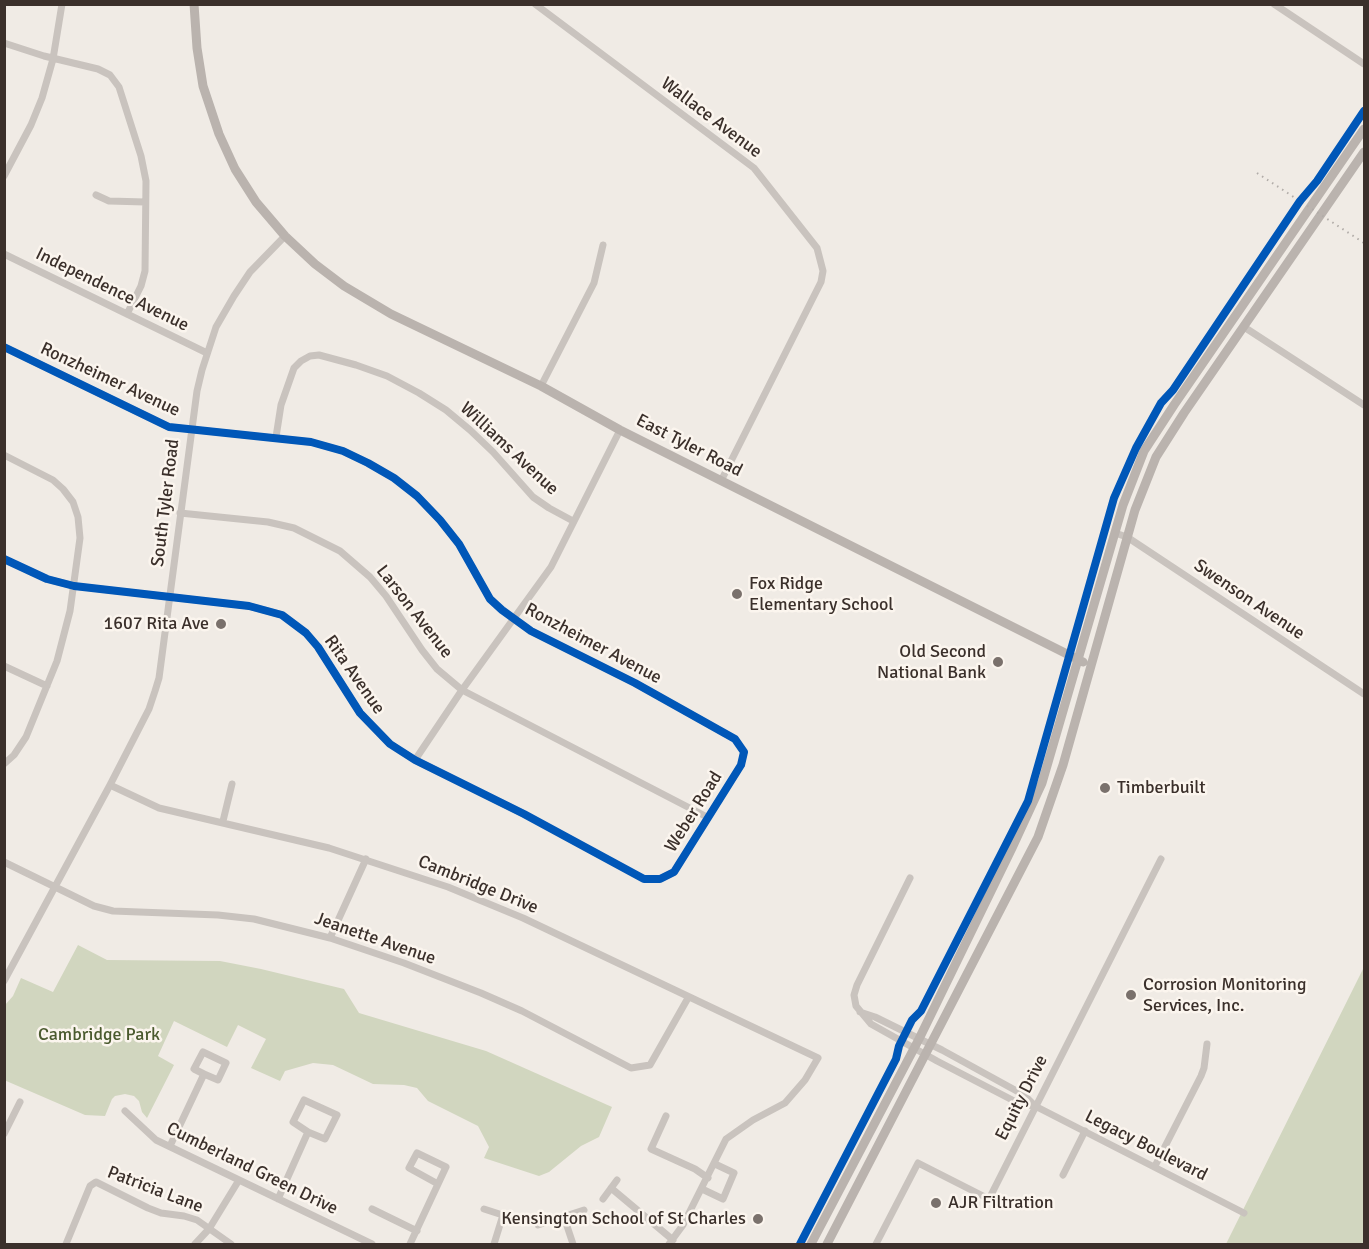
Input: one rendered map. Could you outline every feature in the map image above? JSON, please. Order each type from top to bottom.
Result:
[{"type":"main road","points":[[195,4],[201,74],[219,134],[246,187],[285,236]]},
{"type":"main road","points":[[811,1245],[919,1039],[1042,783],[1114,533],[1128,488],[1144,452],[1168,413],[1365,129]]},
{"type":"main road","points":[[827,1245],[1038,837],[1063,765],[1141,492],[1156,458],[1365,152]]},
{"type":"main road","name":"East Tyler Road","points":[[285,236],[315,264],[344,286],[391,314],[542,386],[620,430],[1078,661],[1091,665]]},
{"type":"street","points":[[4,176],[39,107],[53,58],[62,4]]},
{"type":"street","name":"Wallace Avenue","points":[[535,4],[754,168],[817,248],[823,271],[821,282],[721,481]]},
{"type":"street","points":[[1274,4],[1365,64]]},
{"type":"street","points":[[4,43],[98,69],[116,81],[141,156],[146,181],[145,271],[141,286],[127,314]]},
{"type":"street","points":[[96,195],[109,201],[145,202]]},
{"type":"street","name":"South Tyler Road","points":[[4,981],[8,968],[110,785],[149,709],[159,678],[197,391],[207,353],[216,327],[250,272],[285,236]]},
{"type":"street","points":[[542,386],[594,283],[603,244]]},
{"type":"street","name":"Independence Avenue","points":[[4,254],[207,353]]},
{"type":"street","points":[[1244,327],[1365,405]]},
{"type":"street","name":"Ronzheimer Avenue","points":[[4,347],[160,424],[174,428],[311,442],[343,451],[368,463],[394,478],[417,496],[440,520],[459,544],[490,599],[513,618],[531,631],[655,694],[735,740],[741,748]]},
{"type":"street","name":"Williams Avenue","points":[[276,437],[281,405],[294,368],[301,360],[319,355],[356,365],[387,376],[446,410],[477,437],[533,497],[573,520]]},
{"type":"street","points":[[415,760],[462,690],[551,567],[620,430]]},
{"type":"street","points":[[4,455],[53,480],[73,502],[78,517],[80,538],[74,586],[57,662],[26,737],[14,755],[4,764]]},
{"type":"street","name":"Larson Avenue","points":[[180,513],[268,522],[294,528],[340,551],[370,577],[437,669],[462,690],[706,817]]},
{"type":"street","name":"Swenson Avenue","points":[[1114,533],[1127,537],[1365,694]]},
{"type":"street","name":"Rita Avenue","points":[[4,559],[47,579],[74,586],[249,606],[282,615],[293,622],[318,647],[348,696],[372,728],[390,744],[415,760],[524,814],[644,879],[655,879]]},
{"type":"street","points":[[4,666],[47,687]]},
{"type":"street","name":"Weber Road","points":[[655,879],[674,872],[706,817],[741,765],[744,752],[741,748]]},
{"type":"street","points":[[223,821],[232,784]]},
{"type":"street","name":"Cambridge Drive","points":[[110,785],[159,808],[300,840],[366,859],[448,887],[501,909],[818,1058],[805,1080],[784,1103],[753,1120],[726,1139],[715,1164]]},
{"type":"street","points":[[330,938],[366,859]]},
{"type":"street","name":"Equity Drive","points":[[876,1245],[918,1163],[989,1199],[1161,859]]},
{"type":"street","name":"Jeanette Avenue","points":[[4,862],[94,906],[113,911],[218,915],[254,919],[330,938],[404,963],[481,993],[522,1011],[631,1068],[650,1065],[688,998]]},
{"type":"street","points":[[860,1012],[854,995],[857,985],[910,878]]},
{"type":"street","name":"Legacy Boulevard","points":[[860,1012],[930,1044],[1024,1095],[1035,1106],[1244,1213]]},
{"type":"street","name":"Legacy Boulevard","points":[[860,1012],[871,1024],[925,1054],[1020,1104],[1035,1106]]},
{"type":"street","points":[[1155,1166],[1201,1076],[1207,1044]]},
{"type":"street","points":[[203,1052],[226,1063],[218,1080],[204,1074],[194,1069],[203,1052]]},
{"type":"street","points":[[170,1146],[204,1074]]},
{"type":"street","points":[[304,1100],[337,1115],[325,1139],[308,1132],[293,1122],[304,1100]]},
{"type":"street","points":[[4,1134],[20,1102]]},
{"type":"street","name":"Cumberland Green Drive","points":[[124,1111],[156,1140],[372,1245]]},
{"type":"street","points":[[666,1116],[651,1149],[695,1169],[708,1178]]},
{"type":"street","points":[[1063,1175],[1085,1131]]},
{"type":"street","points":[[278,1199],[308,1132]]},
{"type":"street","points":[[410,1245],[446,1167],[417,1153],[409,1168],[438,1184]]},
{"type":"street","points":[[612,1188],[671,1242],[715,1164],[734,1173],[723,1199],[702,1189]]},
{"type":"street","points":[[195,1245],[209,1229],[239,1180]]},
{"type":"street","points":[[603,1199],[617,1180]]},
{"type":"street","name":"Patricia Lane","points":[[66,1245],[90,1186],[96,1182],[161,1213],[197,1220],[231,1245]]},
{"type":"street","points":[[372,1209],[417,1231]]},
{"type":"street","points":[[483,1209],[521,1221]]},
{"type":"street","points":[[538,1225],[584,1210]]},
{"type":"street","points":[[494,1245],[503,1215]]},
{"type":"street","points":[[564,1217],[573,1245]]},
{"type":"green space","name":"Cambridge Park","points":[[78,945],[107,960],[220,961],[344,989],[359,1013],[486,1051],[612,1107],[599,1137],[581,1146],[549,1172],[539,1176],[484,1158],[489,1147],[478,1126],[428,1101],[417,1088],[404,1085],[373,1084],[333,1065],[313,1063],[285,1071],[280,1081],[251,1068],[266,1039],[238,1025],[227,1047],[174,1021],[158,1056],[174,1065],[147,1118],[142,1112],[139,1101],[134,1096],[125,1094],[112,1099],[105,1116],[85,1115],[4,1080],[5,1005],[13,996],[21,978],[53,992]]},
{"type":"green space","points":[[1364,967],[1364,1244],[1226,1244]]},
{"type":"railway","points":[[1257,173],[1364,243]]},
{"type":"cycle path","points":[[800,1244],[896,1059],[899,1046],[912,1020],[921,1011],[1028,801],[1114,498],[1136,448],[1161,403],[1173,390],[1300,201],[1317,181],[1364,111]]},
{"type":"cycle path","points":[[4,347],[169,427],[311,442],[343,451],[368,463],[394,478],[417,496],[440,520],[459,544],[490,599],[502,610],[531,631],[635,683],[735,739],[744,752],[741,765],[674,872],[660,879],[644,879],[524,814],[415,760],[390,744],[360,713],[318,647],[306,633],[282,615],[249,606],[74,586],[47,579],[4,559]]},
{"type":"place","name":"Fox Ridge Elementary School","points":[[737,594]]},
{"type":"place","name":"1607 Rita Ave","points":[[221,624]]},
{"type":"place","name":"Old Second National Bank","points":[[998,662]]},
{"type":"place","name":"Timberbuilt","points":[[1105,788]]},
{"type":"place","name":"Corrosion Monitoring Services, Inc.","points":[[1131,995]]},
{"type":"place","name":"AJR Filtration","points":[[936,1203]]},
{"type":"place","name":"Kensington School of St Charles","points":[[758,1219]]}]
